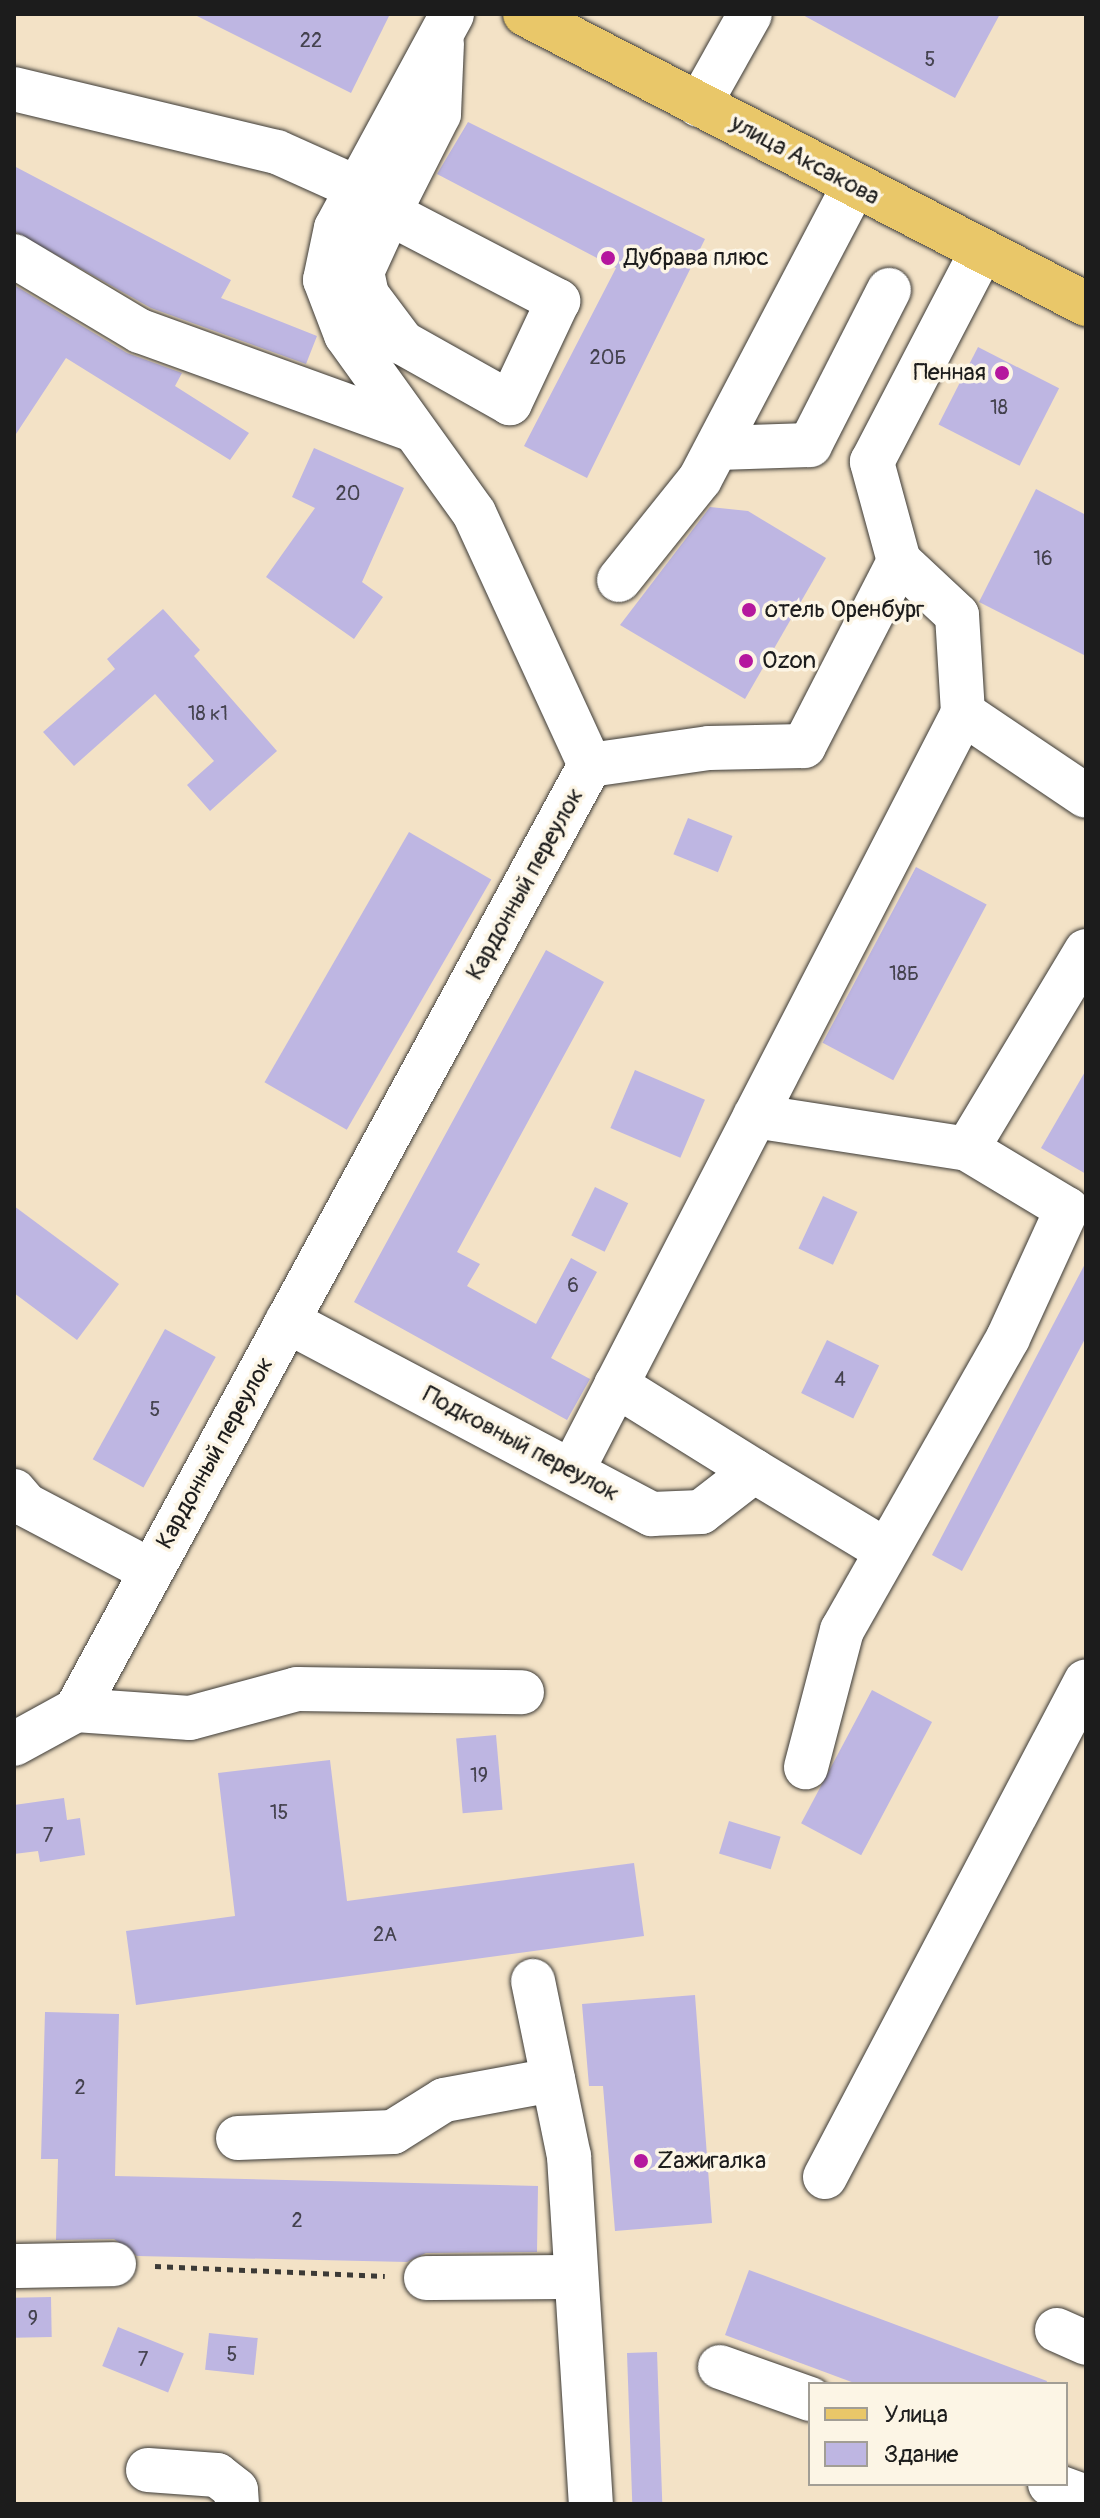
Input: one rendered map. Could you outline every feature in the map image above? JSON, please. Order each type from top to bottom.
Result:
[{"type":"main road","name":"улица Аксакова","points":[[525,14],[1086,304]]},
{"type":"street","points":[[699,105],[750,14]]},
{"type":"street","name":"Кардонный переулок","points":[[76,1710],[590,765],[474,513],[346,335],[325,280],[336,228],[373,200],[447,24]]},
{"type":"street","points":[[14,89],[277,152],[373,200],[558,301],[510,403],[403,343],[367,295],[362,272],[373,200]]},
{"type":"street","points":[[619,580],[718,448],[854,186]]},
{"type":"street","points":[[572,1471],[963,713],[957,615],[899,561],[872,462],[982,251]]},
{"type":"street","points":[[14,256],[140,331],[411,429]]},
{"type":"street","points":[[718,448],[810,445],[889,290]]},
{"type":"street","points":[[590,765],[709,748],[804,746],[899,561]]},
{"type":"street","points":[[963,713],[1086,796]]},
{"type":"street","points":[[967,1149],[1086,951]]},
{"type":"street","points":[[755,1116],[967,1149],[1067,1209],[1008,1338],[842,1630],[806,1767]]},
{"type":"street","name":"Подковный переулок","points":[[287,1321],[652,1514],[701,1512],[754,1471]]},
{"type":"street","points":[[616,1385],[885,1550]]},
{"type":"street","points":[[18,1500],[151,1571]]},
{"type":"street","points":[[825,2177],[1086,1681]]},
{"type":"street","points":[[14,1744],[76,1710],[190,1718],[297,1689],[522,1692]]},
{"type":"street","points":[[533,1981],[569,2156],[591,2504]]},
{"type":"street","points":[[238,2138],[393,2132],[444,2100],[553,2080]]},
{"type":"street","points":[[14,2266],[114,2264]]},
{"type":"street","points":[[426,2278],[575,2277]]},
{"type":"street","points":[[720,2367],[808,2398]]},
{"type":"street","points":[[148,2470],[217,2475],[236,2490],[237,2504]]},
{"type":"street","points":[[1056,2486],[1086,2497]]},
{"type":"path","points":[[114,2264],[426,2278]]},
{"type":"building","points":[[193,14],[390,14],[351,93]]},
{"type":"building","points":[[801,14],[1000,14],[955,98]]},
{"type":"building","points":[[468,122],[705,239],[587,478],[524,446],[616,268],[437,174]]},
{"type":"building","points":[[14,166],[231,280],[221,298],[317,336],[306,364],[151,308],[14,231]]},
{"type":"building","points":[[14,285],[127,353],[182,373],[175,386],[249,433],[230,460],[66,358],[14,437]]},
{"type":"building","points":[[978,347],[1059,388],[1020,466],[939,425]]},
{"type":"building","points":[[314,448],[404,488],[362,582],[383,597],[354,639],[266,577],[315,508],[292,497]]},
{"type":"building","points":[[1036,489],[1086,515],[1086,656],[979,602]]},
{"type":"building","points":[[710,507],[748,511],[826,558],[745,699],[620,625]]},
{"type":"building","points":[[163,609],[200,650],[194,656],[277,751],[210,811],[187,785],[214,761],[155,694],[74,766],[43,732],[115,669],[107,659]]},
{"type":"building","points":[[688,818],[733,836],[718,872],[673,854]]},
{"type":"building","points":[[409,832],[491,880],[347,1130],[265,1082]]},
{"type":"building","points":[[916,867],[987,905],[893,1080],[823,1043]]},
{"type":"building","points":[[546,950],[604,982],[457,1252],[480,1264],[467,1286],[536,1324],[571,1258],[597,1272],[551,1358],[590,1379],[567,1420],[354,1302]]},
{"type":"building","points":[[635,1070],[705,1100],[680,1158],[610,1128]]},
{"type":"building","points":[[1086,1070],[1086,1174],[1041,1148]]},
{"type":"building","points":[[595,1187],[628,1203],[605,1252],[571,1236]]},
{"type":"building","points":[[823,1196],[857,1212],[833,1265],[798,1249]]},
{"type":"building","points":[[14,1206],[119,1284],[77,1340],[14,1293]]},
{"type":"building","points":[[1086,1262],[1086,1337],[962,1571],[932,1555]]},
{"type":"building","points":[[165,1329],[216,1357],[143,1487],[93,1459]]},
{"type":"building","points":[[827,1340],[879,1365],[853,1418],[801,1393]]},
{"type":"building","points":[[872,1690],[932,1722],[861,1855],[801,1823]]},
{"type":"building","points":[[496,1735],[503,1810],[463,1813],[456,1738]]},
{"type":"building","points":[[330,1760],[347,1901],[634,1863],[644,1936],[136,2005],[126,1931],[235,1916],[218,1773]]},
{"type":"building","points":[[64,1798],[67,1820],[80,1818],[85,1855],[40,1862],[38,1851],[14,1854],[14,1805]]},
{"type":"building","points":[[729,1821],[781,1837],[771,1869],[719,1854]]},
{"type":"building","points":[[695,1995],[712,2223],[615,2231],[603,2086],[589,2086],[582,2004]]},
{"type":"building","points":[[45,2012],[119,2014],[115,2176],[538,2186],[537,2252],[426,2253],[407,2262],[137,2256],[114,2239],[56,2240],[58,2159],[41,2159]]},
{"type":"building","points":[[749,2270],[1047,2381],[852,2382],[725,2335]]},
{"type":"building","points":[[51,2297],[52,2337],[15,2338],[14,2298]]},
{"type":"building","points":[[118,2327],[184,2354],[168,2393],[102,2366]]},
{"type":"building","points":[[209,2333],[258,2338],[254,2375],[205,2370]]},
{"type":"building","points":[[657,2352],[662,2504],[632,2504],[627,2353]]},
{"type":"place","name":"Дубрава плюс","points":[[608,258]]},
{"type":"place","name":"Пенная","points":[[1002,373]]},
{"type":"place","name":"отель Оренбург","points":[[749,610]]},
{"type":"place","name":"Ozon","points":[[746,661]]},
{"type":"place","name":"Zажигалка","points":[[641,2161]]}]
